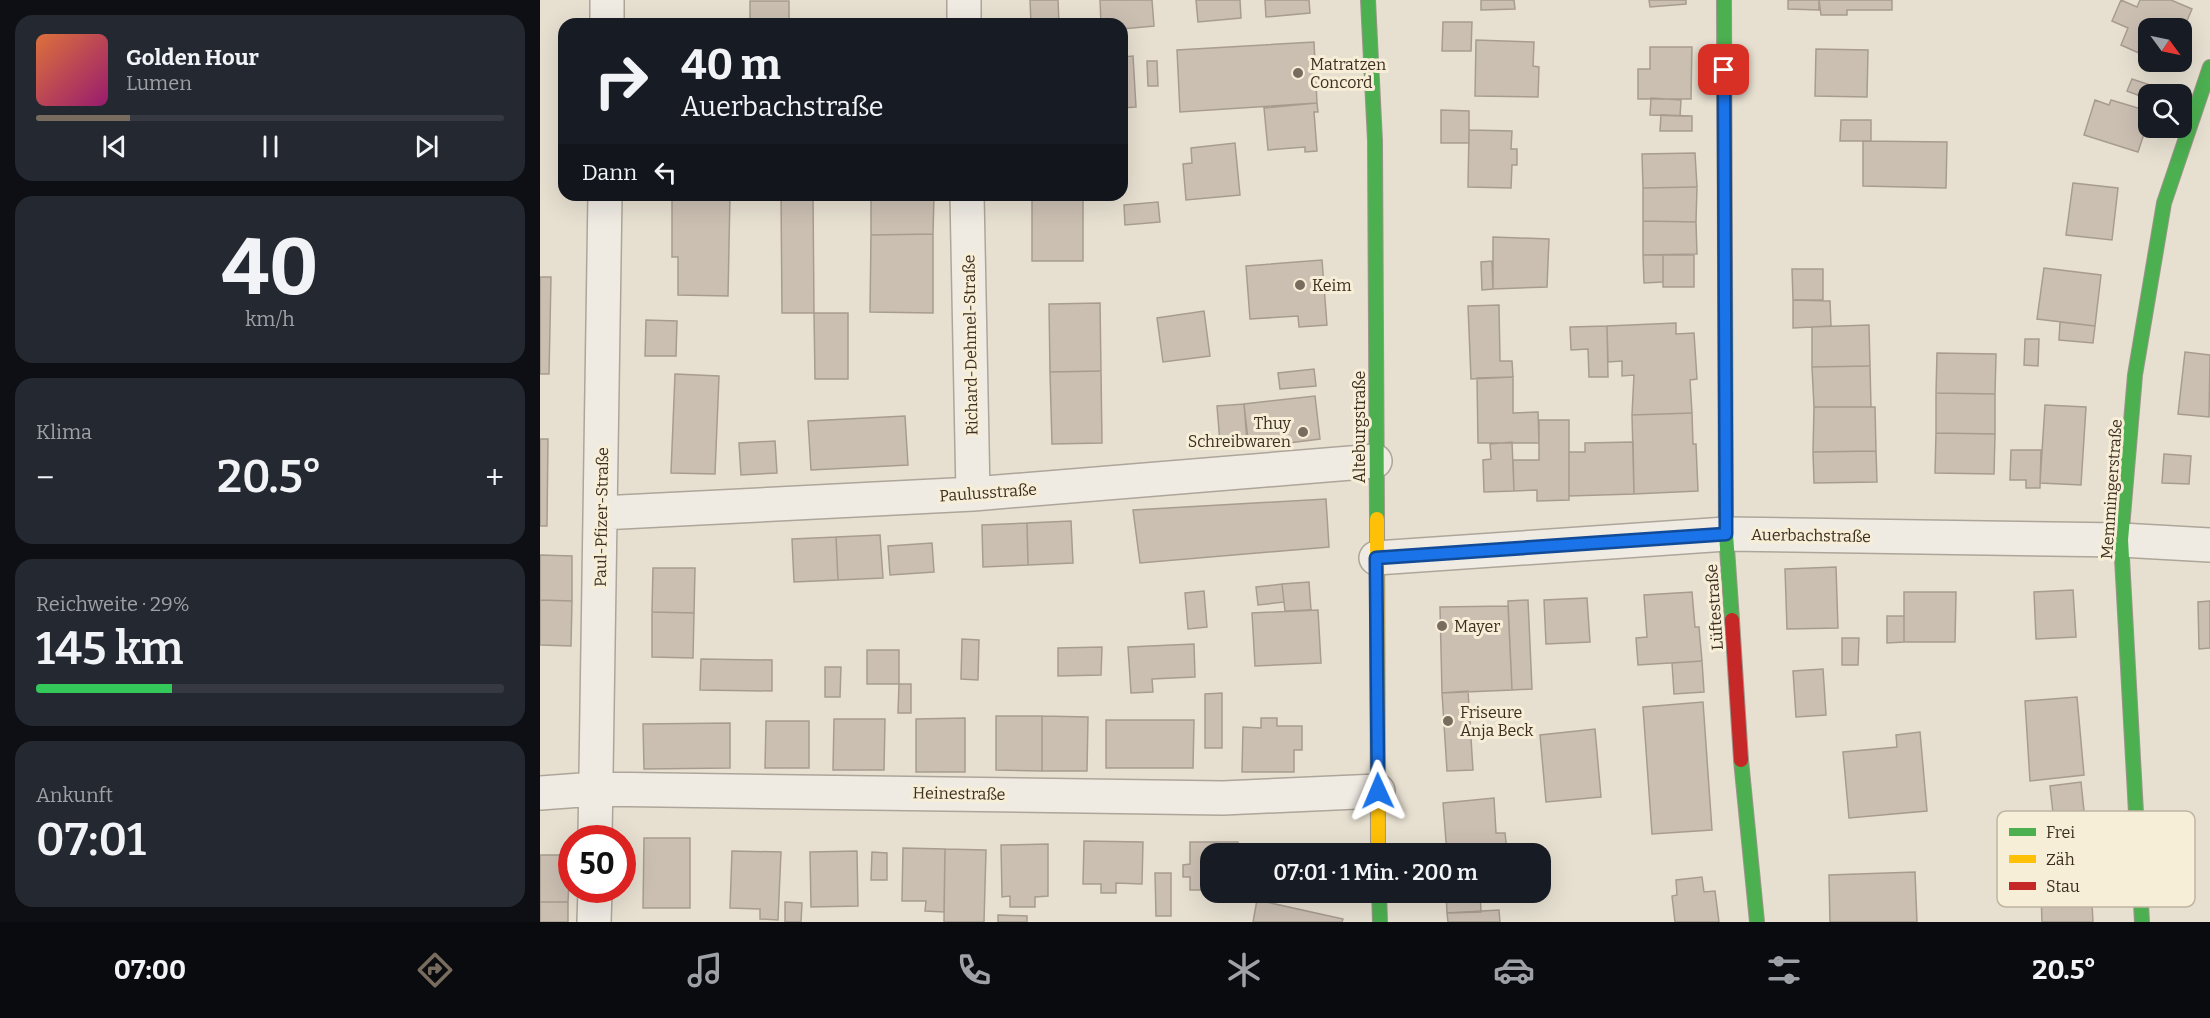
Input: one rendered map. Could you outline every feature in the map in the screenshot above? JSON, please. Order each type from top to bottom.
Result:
[{"type":"street","points":[[607,0],[607,18]]},
{"type":"street","points":[[964,0],[964,18]]},
{"type":"street","name":"Alteburgstraße","points":[[1368,0],[1375,141],[1378,843]]},
{"type":"street","name":"Lüftestraße","points":[[1724,0],[1726,534],[1742,781],[1757,922]]},
{"type":"street","name":"Memmingerstraße","points":[[2136,811],[2121,540],[2135,375],[2164,202],[2210,67]]},
{"type":"street","name":"Paul-Pfizer-Straße","points":[[595,825],[605,201]]},
{"type":"street","name":"Richard-Dehmel-Straße","points":[[968,201],[973,495]]},
{"type":"street","name":"Paulusstraße","points":[[601,513],[973,495],[1375,461]]},
{"type":"street","name":"Auerbachstraße","points":[[1376,558],[1726,534],[2121,540],[2210,545]]},
{"type":"street","name":"Heinestraße","points":[[540,793],[595,789],[1223,798],[1378,791]]},
{"type":"street","points":[[594,922],[595,903]]},
{"type":"street","points":[[1379,903],[1380,922]]},
{"type":"street","name":"Memmingerstraße","points":[[2141,907],[2142,922]]},
{"type":"building","points":[[1030,0],[1058,0],[1059,18],[1031,18]]},
{"type":"building","points":[[1100,0],[1152,0],[1154,26],[1128,28],[1128,18],[1101,18]]},
{"type":"building","points":[[1196,0],[1240,0],[1241,18],[1198,22]]},
{"type":"building","points":[[1265,0],[1309,0],[1310,13],[1266,17]]},
{"type":"building","points":[[1481,0],[1514,0],[1515,9],[1481,10]]},
{"type":"building","points":[[1649,0],[1686,0],[1686,4],[1650,7]]},
{"type":"building","points":[[1788,0],[1819,0],[1819,10],[1788,9]]},
{"type":"building","points":[[1819,0],[1892,0],[1892,10],[1847,10],[1847,15],[1821,15]]},
{"type":"building","points":[[2121,0],[2137,7],[2140,0],[2171,0],[2192,9],[2188,18],[2138,18],[2138,53],[2121,45],[2128,28],[2112,21]]},
{"type":"building","points":[[750,1],[789,1],[789,18],[750,18]]},
{"type":"building","points":[[1443,22],[1472,22],[1471,51],[1442,51]]},
{"type":"building","points":[[1476,40],[1534,42],[1533,66],[1539,67],[1538,97],[1475,96]]},
{"type":"building","points":[[1314,42],[1317,103],[1180,112],[1177,50]]},
{"type":"building","points":[[1650,47],[1692,47],[1691,99],[1638,99],[1638,69],[1650,69]]},
{"type":"building","points":[[1816,49],[1868,50],[1867,97],[1815,96]]},
{"type":"building","points":[[1128,56],[1133,56],[1136,107],[1128,108]]},
{"type":"building","points":[[1147,61],[1157,61],[1158,86],[1148,86]]},
{"type":"building","points":[[2132,79],[2147,84],[2138,84],[2138,95],[2127,91]]},
{"type":"building","points":[[1651,98],[1681,100],[1680,116],[1650,115]]},
{"type":"building","points":[[2095,100],[2109,105],[2111,100],[2138,108],[2138,138],[2143,138],[2138,152],[2084,135]]},
{"type":"building","points":[[1317,103],[1318,112],[1314,112],[1317,151],[1305,152],[1305,147],[1268,150],[1264,108]]},
{"type":"building","points":[[1441,110],[1469,111],[1469,143],[1441,143]]},
{"type":"building","points":[[1661,115],[1692,116],[1692,131],[1660,131]]},
{"type":"building","points":[[1841,120],[1871,120],[1871,141],[1840,141]]},
{"type":"building","points":[[1469,130],[1512,131],[1511,149],[1517,149],[1517,165],[1512,165],[1511,188],[1468,187]]},
{"type":"building","points":[[1863,141],[1947,142],[1946,188],[1863,186]]},
{"type":"building","points":[[1235,143],[1240,195],[1186,200],[1183,164],[1192,163],[1191,148]]},
{"type":"building","points":[[1695,153],[1697,187],[1643,188],[1642,154]]},
{"type":"building","points":[[2073,183],[2118,188],[2112,240],[2066,235]]},
{"type":"building","points":[[1697,187],[1696,222],[1643,221],[1643,188]]},
{"type":"building","points":[[672,201],[730,201],[728,296],[678,295],[678,257],[672,257]]},
{"type":"building","points":[[781,201],[813,201],[814,313],[782,313]]},
{"type":"building","points":[[871,201],[934,201],[933,234],[871,235]]},
{"type":"building","points":[[1032,201],[1083,201],[1083,261],[1032,261]]},
{"type":"building","points":[[1158,202],[1160,222],[1125,225],[1124,205]]},
{"type":"building","points":[[1643,221],[1696,222],[1697,254],[1643,255]]},
{"type":"building","points":[[933,234],[933,313],[870,312],[871,235]]},
{"type":"building","points":[[1493,237],[1549,239],[1547,287],[1493,289]]},
{"type":"building","points":[[1643,255],[1663,255],[1663,282],[1644,283]]},
{"type":"building","points":[[1663,255],[1694,255],[1694,287],[1663,287]]},
{"type":"building","points":[[1322,260],[1327,325],[1299,327],[1298,316],[1250,319],[1246,266]]},
{"type":"building","points":[[1492,261],[1493,289],[1482,290],[1481,262]]},
{"type":"building","points":[[2044,268],[2101,275],[2095,326],[2037,319]]},
{"type":"building","points":[[1792,269],[1823,269],[1823,300],[1793,300]]},
{"type":"building","points":[[540,277],[551,277],[549,374],[540,374]]},
{"type":"building","points":[[1793,300],[1830,301],[1831,326],[1793,328]]},
{"type":"building","points":[[1100,303],[1101,371],[1050,372],[1049,304]]},
{"type":"building","points":[[1499,305],[1500,361],[1512,361],[1513,377],[1471,379],[1468,306]]},
{"type":"building","points":[[1204,311],[1210,356],[1163,362],[1157,318]]},
{"type":"building","points":[[814,313],[848,313],[848,379],[815,379]]},
{"type":"building","points":[[646,320],[677,321],[676,356],[645,356]]},
{"type":"building","points":[[2060,322],[2095,326],[2093,343],[2059,340]]},
{"type":"building","points":[[1676,323],[1676,334],[1694,333],[1697,379],[1690,380],[1692,413],[1632,415],[1634,375],[1622,376],[1622,361],[1608,362],[1607,326]]},
{"type":"building","points":[[1869,325],[1870,366],[1812,367],[1812,327]]},
{"type":"building","points":[[1607,326],[1608,377],[1589,377],[1588,349],[1571,350],[1570,327]]},
{"type":"building","points":[[2025,339],[2039,339],[2038,366],[2024,365]]},
{"type":"building","points":[[2185,352],[2210,355],[2209,417],[2178,414]]},
{"type":"building","points":[[1937,353],[1996,354],[1995,394],[1936,393]]},
{"type":"building","points":[[1870,366],[1871,407],[1814,407],[1812,367]]},
{"type":"building","points":[[1314,369],[1316,386],[1280,389],[1278,373]]},
{"type":"building","points":[[1101,371],[1102,443],[1052,444],[1050,372]]},
{"type":"building","points":[[675,374],[719,376],[715,474],[671,473]]},
{"type":"building","points":[[1513,377],[1513,413],[1538,412],[1539,443],[1478,443],[1477,378]]},
{"type":"building","points":[[1936,393],[1995,394],[1995,434],[1936,433]]},
{"type":"building","points":[[1315,396],[1320,439],[1249,448],[1244,404]]},
{"type":"building","points":[[1244,404],[1247,441],[1220,443],[1217,406]]},
{"type":"building","points":[[2045,405],[2086,407],[2081,485],[2040,483]]},
{"type":"building","points":[[1814,407],[1875,407],[1876,451],[1813,452]]},
{"type":"building","points":[[1692,413],[1698,491],[1634,494],[1632,415]]},
{"type":"building","points":[[905,416],[908,465],[811,470],[808,421]]},
{"type":"building","points":[[1539,420],[1569,420],[1569,500],[1537,501],[1537,490],[1514,491],[1513,460],[1539,460]]},
{"type":"building","points":[[1936,433],[1995,434],[1994,474],[1935,473]]},
{"type":"building","points":[[540,439],[548,439],[547,526],[540,526]]},
{"type":"building","points":[[775,441],[777,473],[741,475],[739,443]]},
{"type":"building","points":[[1512,442],[1514,491],[1484,492],[1483,460],[1491,459],[1490,444]]},
{"type":"building","points":[[1633,442],[1634,494],[1569,496],[1569,452],[1585,452],[1585,443]]},
{"type":"building","points":[[2011,450],[2041,450],[2040,488],[2026,488],[2026,480],[2010,480]]},
{"type":"building","points":[[1876,451],[1877,482],[1814,483],[1813,452]]},
{"type":"building","points":[[2164,454],[2191,456],[2189,484],[2162,483]]},
{"type":"building","points":[[1326,499],[1329,547],[1140,563],[1133,510]]},
{"type":"building","points":[[1071,521],[1073,563],[1028,565],[1027,523]]},
{"type":"building","points":[[1027,523],[1028,565],[983,567],[982,525]]},
{"type":"building","points":[[880,535],[883,578],[838,580],[836,537]]},
{"type":"building","points":[[836,537],[838,580],[794,582],[792,539]]},
{"type":"building","points":[[932,543],[934,572],[890,575],[888,546]]},
{"type":"building","points":[[540,555],[572,556],[572,601],[540,600]]},
{"type":"building","points":[[1836,567],[1838,628],[1787,629],[1785,569]]},
{"type":"building","points":[[653,568],[695,568],[694,613],[652,612]]},
{"type":"building","points":[[1309,582],[1311,610],[1285,611],[1282,584]]},
{"type":"building","points":[[1282,584],[1284,602],[1258,605],[1256,587]]},
{"type":"building","points":[[2073,590],[2076,637],[2036,639],[2034,592]]},
{"type":"building","points":[[1204,591],[1207,627],[1188,629],[1185,593]]},
{"type":"building","points":[[1692,592],[1695,627],[1699,627],[1702,661],[1638,665],[1636,638],[1647,637],[1644,595]]},
{"type":"building","points":[[1904,592],[1956,592],[1955,642],[1904,642]]},
{"type":"building","points":[[1587,598],[1590,642],[1546,644],[1544,600]]},
{"type":"building","points":[[540,600],[572,601],[571,646],[540,645]]},
{"type":"building","points":[[1528,600],[1532,689],[1512,690],[1508,601]]},
{"type":"building","points":[[2210,601],[2210,648],[2199,649],[2198,602]]},
{"type":"building","points":[[1508,606],[1512,690],[1442,693],[1440,607]]},
{"type":"building","points":[[1318,610],[1321,663],[1255,666],[1252,613]]},
{"type":"building","points":[[652,612],[694,613],[693,658],[652,657]]},
{"type":"building","points":[[1887,616],[1904,616],[1904,642],[1887,643]]},
{"type":"building","points":[[1842,638],[1859,638],[1858,665],[1842,665]]},
{"type":"building","points":[[962,639],[979,640],[978,680],[961,679]]},
{"type":"building","points":[[1194,644],[1195,677],[1152,679],[1153,692],[1131,693],[1128,647]]},
{"type":"building","points":[[1102,647],[1101,675],[1058,676],[1058,648]]},
{"type":"building","points":[[867,650],[899,650],[899,684],[867,684]]},
{"type":"building","points":[[701,659],[772,660],[772,691],[700,690]]},
{"type":"building","points":[[1702,661],[1704,692],[1674,694],[1672,663]]},
{"type":"building","points":[[825,667],[841,667],[840,697],[825,697]]},
{"type":"building","points":[[1823,669],[1826,715],[1796,717],[1793,671]]},
{"type":"building","points":[[899,684],[911,684],[911,713],[898,713]]},
{"type":"building","points":[[1468,691],[1473,770],[1447,771],[1442,693]]},
{"type":"building","points":[[1222,693],[1222,748],[1205,748],[1205,694]]},
{"type":"building","points":[[2077,697],[2084,775],[2030,781],[2025,701]]},
{"type":"building","points":[[1703,702],[1712,830],[1652,834],[1643,707]]},
{"type":"building","points":[[996,716],[1042,716],[1042,771],[996,770]]},
{"type":"building","points":[[1042,716],[1088,717],[1087,771],[1042,771]]},
{"type":"building","points":[[965,718],[965,772],[916,772],[916,719]]},
{"type":"building","points":[[1261,718],[1277,718],[1277,726],[1302,726],[1302,750],[1294,750],[1294,772],[1242,772],[1243,727],[1261,728]]},
{"type":"building","points":[[834,719],[885,719],[884,770],[833,770]]},
{"type":"building","points":[[1106,720],[1194,720],[1193,768],[1106,768]]},
{"type":"building","points":[[766,721],[809,721],[809,768],[765,768]]},
{"type":"building","points":[[730,723],[730,768],[644,769],[643,724]]},
{"type":"building","points":[[1595,729],[1601,797],[1546,802],[1540,735]]},
{"type":"building","points":[[1920,732],[1927,811],[1849,818],[1843,752],[1897,747],[1896,735]]},
{"type":"building","points":[[2081,782],[2084,811],[2053,811],[2050,786]]},
{"type":"building","points":[[1494,798],[1496,833],[1505,833],[1506,843],[1446,843],[1443,803]]},
{"type":"building","points":[[644,838],[690,838],[690,908],[643,908]]},
{"type":"building","points":[[1084,841],[1143,842],[1142,884],[1116,883],[1116,893],[1101,893],[1101,884],[1083,884]]},
{"type":"building","points":[[1190,842],[1238,842],[1200,843],[1200,890],[1190,890],[1190,877],[1183,877],[1183,865],[1190,864]]},
{"type":"building","points":[[1048,844],[1048,896],[1035,897],[1035,907],[1010,907],[1010,896],[1002,897],[1001,845]]},
{"type":"building","points":[[903,848],[945,849],[944,912],[925,911],[926,901],[902,901]]},
{"type":"building","points":[[945,849],[986,850],[984,922],[944,922]]},
{"type":"building","points":[[732,851],[781,852],[778,920],[760,919],[760,909],[730,908]]},
{"type":"building","points":[[857,851],[858,906],[811,907],[810,852]]},
{"type":"building","points":[[872,852],[887,853],[887,880],[871,880]]},
{"type":"building","points":[[540,855],[558,855],[558,902],[540,902]]},
{"type":"building","points":[[1915,872],[1917,922],[1830,922],[1829,875]]},
{"type":"building","points":[[1155,873],[1171,873],[1171,916],[1156,916]]},
{"type":"building","points":[[1702,877],[1704,892],[1715,891],[1719,922],[1675,922],[1672,896],[1677,895],[1676,880]]},
{"type":"building","points":[[540,902],[568,903],[568,922],[540,922]]},
{"type":"building","points":[[785,902],[802,903],[801,922],[785,922]]},
{"type":"building","points":[[1256,903],[1271,903],[1343,919],[1342,922],[1253,922]]},
{"type":"building","points":[[1447,903],[1481,903],[1481,912],[1447,913]]},
{"type":"building","points":[[2041,907],[2092,907],[2093,922],[2042,922]]},
{"type":"building","points":[[1499,910],[1500,922],[1448,922],[1447,913]]},
{"type":"building","points":[[998,915],[1027,916],[1027,922],[998,922]]},
{"type":"traffic: fast","points":[[1368,0],[1375,141],[1377,519]]},
{"type":"traffic: fast","points":[[1724,0],[1726,534],[1732,620]]},
{"type":"traffic: fast","points":[[2136,811],[2121,540],[2135,375],[2164,203],[2210,67]]},
{"type":"traffic: fast","points":[[1741,760],[1757,922]]},
{"type":"traffic: fast","points":[[1379,903],[1380,922]]},
{"type":"traffic: fast","points":[[2141,907],[2142,922]]},
{"type":"traffic: slow","points":[[1377,519],[1378,843]]},
{"type":"traffic: jam","points":[[1732,620],[1741,760]]},
{"type":"place","name":"Matratzen Concord","points":[[1298,73]]},
{"type":"place","name":"Keim","points":[[1300,285]]},
{"type":"place","name":"Thuy Schreibwaren","points":[[1303,432]]},
{"type":"place","name":"Mayer","points":[[1442,626]]},
{"type":"place","name":"Friseure Anja Beck","points":[[1448,721]]},
{"type":"route","points":[[1378,791],[1376,558],[1726,534],[1724,70]]}]
